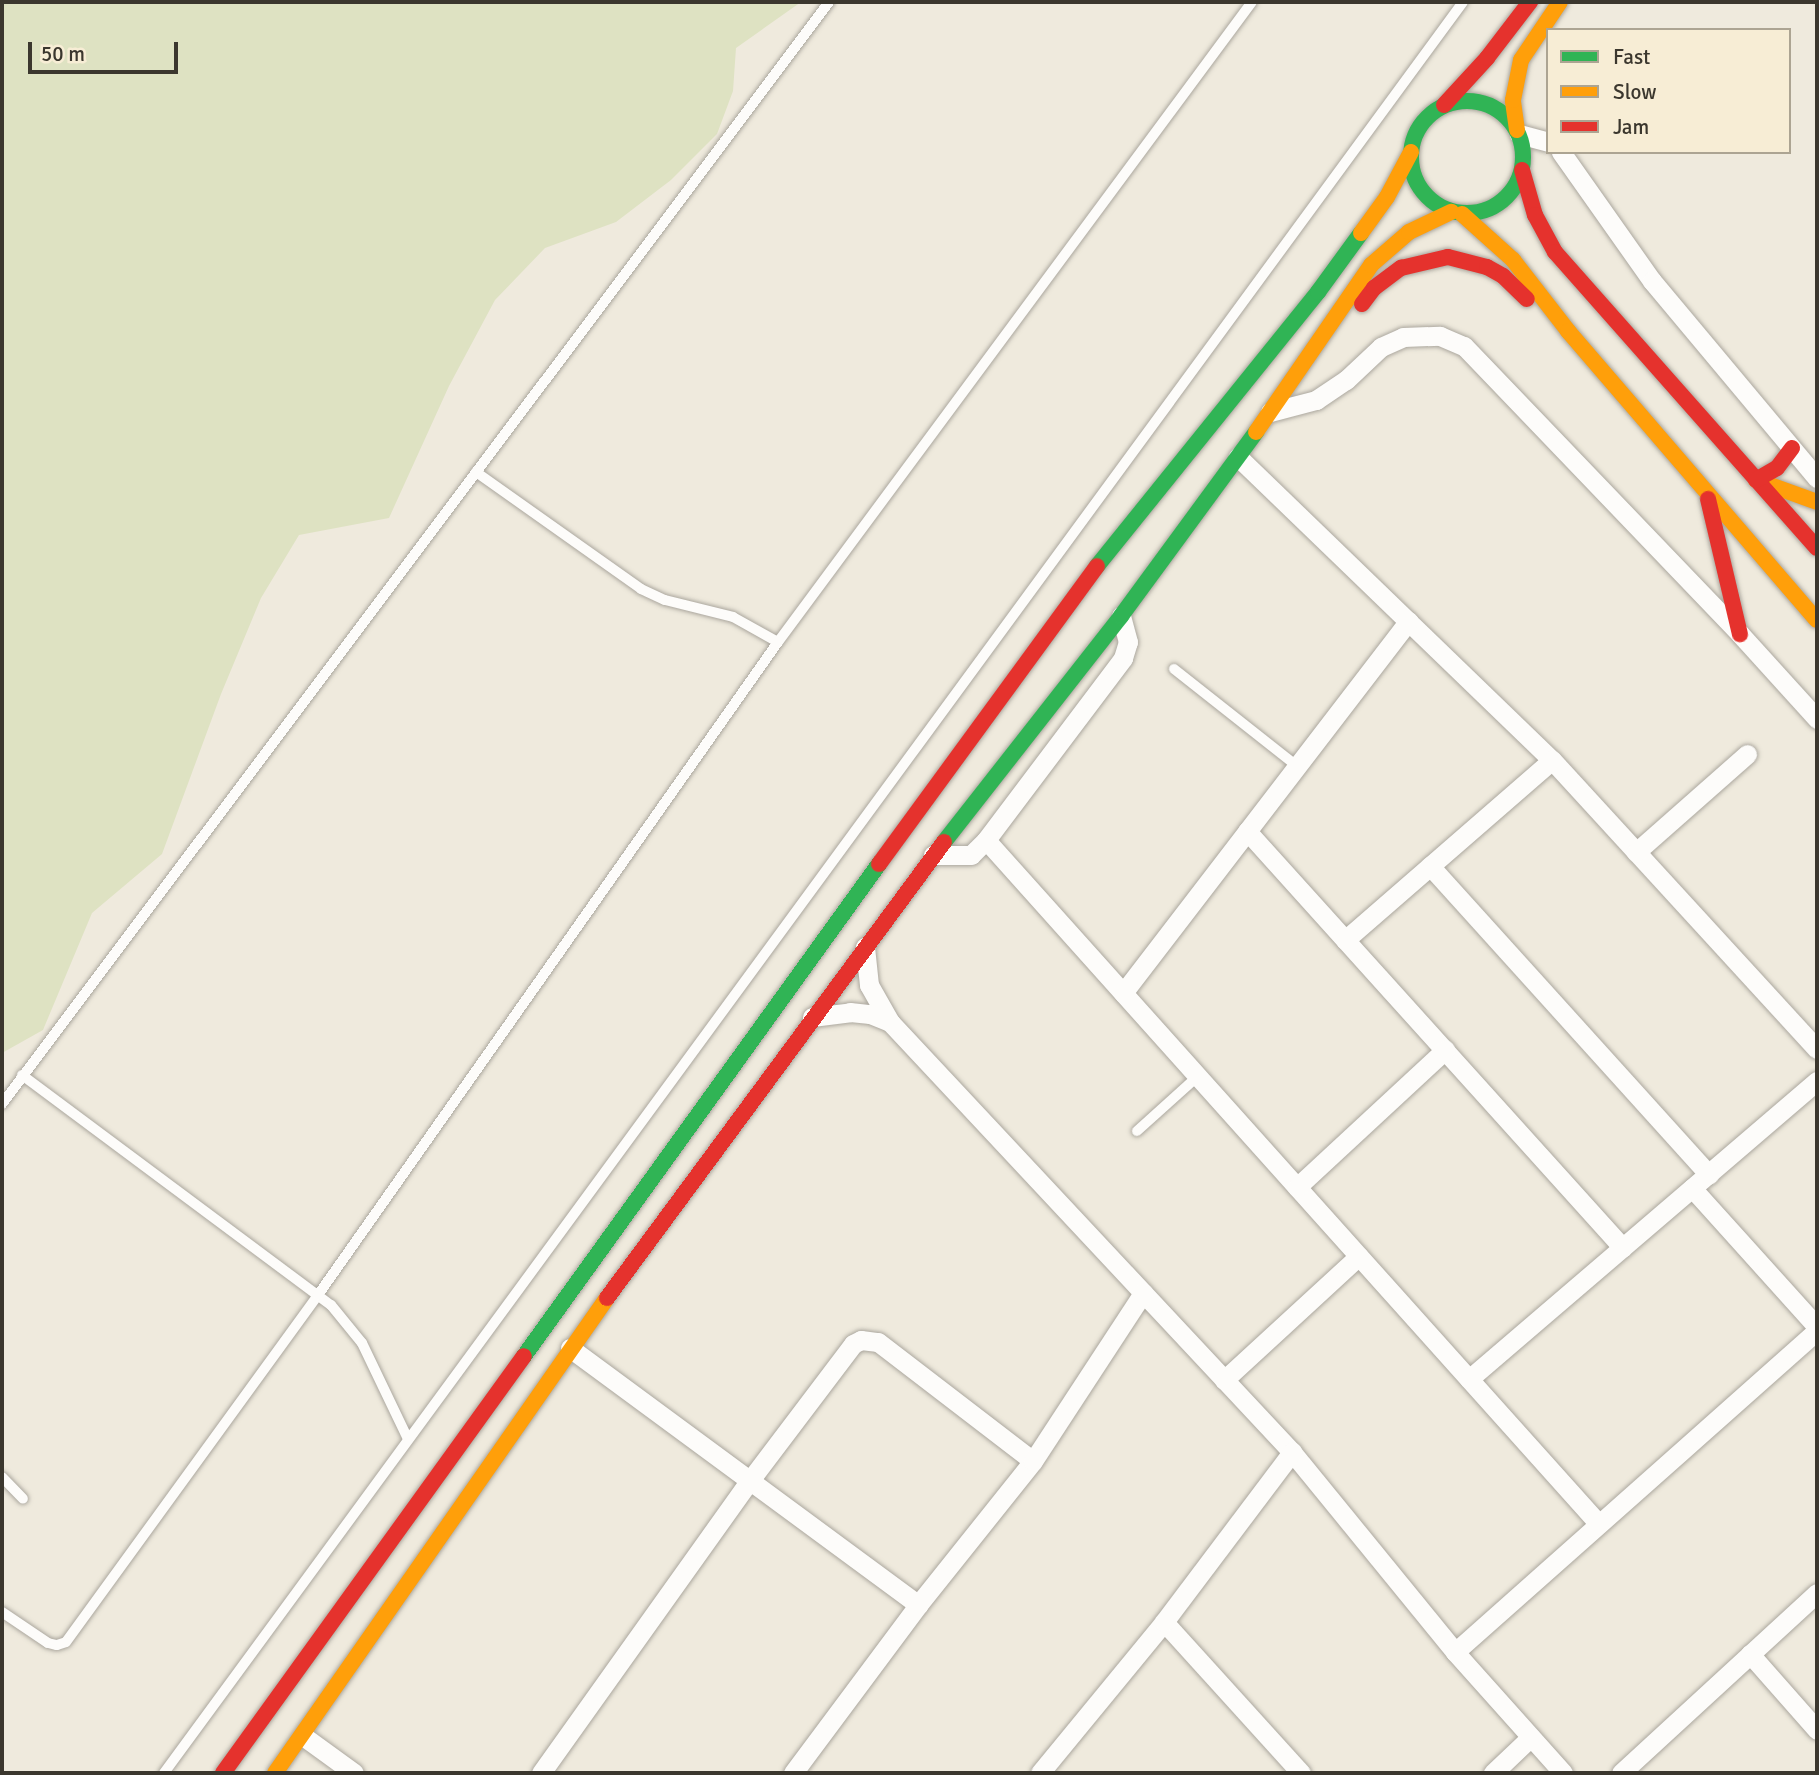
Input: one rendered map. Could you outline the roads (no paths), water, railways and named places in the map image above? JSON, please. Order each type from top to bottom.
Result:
[{"type":"main road","points":[[223,1773],[1072,598],[1318,292],[1387,197],[1411,152],[1421,124],[1444,106],[1488,58],[1530,2]]},
{"type":"main road","points":[[1560,2],[1540,27],[1521,60],[1513,100],[1523,152],[1522,170],[1535,215],[1555,252],[1817,548]]},
{"type":"main road","points":[[1444,106],[1460,101],[1493,107],[1518,132]]},
{"type":"main road","points":[[1411,152],[1412,172],[1420,189],[1433,203],[1457,213],[1513,260],[1567,331],[1817,620]]},
{"type":"main road","points":[[275,1773],[570,1348],[933,855],[1121,616],[1298,374],[1371,265],[1409,232],[1457,213],[1482,212],[1500,203],[1514,188],[1522,170]]},
{"type":"main road","points":[[1298,374],[1328,353],[1374,288],[1386,277],[1401,268],[1431,259],[1468,260],[1487,267],[1503,276],[1543,317],[1567,331]]},
{"type":"main road","points":[[1756,480],[1777,468],[1792,448]]},
{"type":"main road","points":[[1756,480],[1817,502]]},
{"type":"main road","points":[[1706,493],[1740,634]]},
{"type":"street","points":[[1518,132],[1546,141]]},
{"type":"street","points":[[1563,154],[1652,281],[1817,478]]},
{"type":"street","points":[[1270,412],[1316,400],[1346,380],[1372,355],[1392,342],[1427,335],[1452,340],[1474,354],[1817,719]]},
{"type":"street","points":[[1238,457],[1552,760],[1817,1049]]},
{"type":"street","points":[[933,855],[962,857],[978,850],[986,840],[1124,658],[1128,642],[1121,616]]},
{"type":"street","points":[[1123,993],[1408,621]]},
{"type":"street","points":[[1636,852],[1747,754]]},
{"type":"street","points":[[1345,940],[1552,760]]},
{"type":"street","points":[[1247,831],[1623,1248]]},
{"type":"street","points":[[986,840],[1598,1523]]},
{"type":"street","points":[[1430,866],[1709,1175]]},
{"type":"street","points":[[865,946],[869,985],[890,1022],[1292,1452],[1455,1652],[1563,1773]]},
{"type":"street","points":[[812,1017],[850,1012],[870,1014],[890,1022]]},
{"type":"street","points":[[1297,1187],[1445,1050]]},
{"type":"street","points":[[1469,1380],[1817,1081]]},
{"type":"street","points":[[1455,1652],[1817,1329],[1692,1188]]},
{"type":"street","points":[[1224,1380],[1359,1256]]},
{"type":"street","points":[[793,1773],[918,1605],[1033,1461],[1143,1293]]},
{"type":"street","points":[[541,1773],[751,1479],[853,1344],[870,1340],[886,1348],[1033,1461]]},
{"type":"street","points":[[570,1348],[751,1479],[918,1605]]},
{"type":"street","points":[[1040,1773],[1164,1622],[1292,1452]]},
{"type":"street","points":[[1621,1773],[1817,1592]]},
{"type":"street","points":[[1164,1622],[1301,1773]]},
{"type":"street","points":[[1750,1654],[1817,1730]]},
{"type":"street","points":[[303,1736],[332,1767],[354,1773]]},
{"type":"street","points":[[1493,1773],[1531,1737]]},
{"type":"lane","points":[[2,1104],[829,2]]},
{"type":"lane","points":[[2,1612],[48,1643],[57,1645],[65,1642],[318,1295],[778,642],[1252,2]]},
{"type":"lane","points":[[164,1773],[1464,2]]},
{"type":"lane","points":[[476,472],[641,589],[665,600],[733,617],[778,642]]},
{"type":"lane","points":[[1174,669],[1297,766]]},
{"type":"lane","points":[[22,1075],[318,1295],[343,1317],[362,1343],[408,1439]]},
{"type":"lane","points":[[1137,1131],[1198,1076]]},
{"type":"lane","points":[[2,1477],[23,1499]]}]
